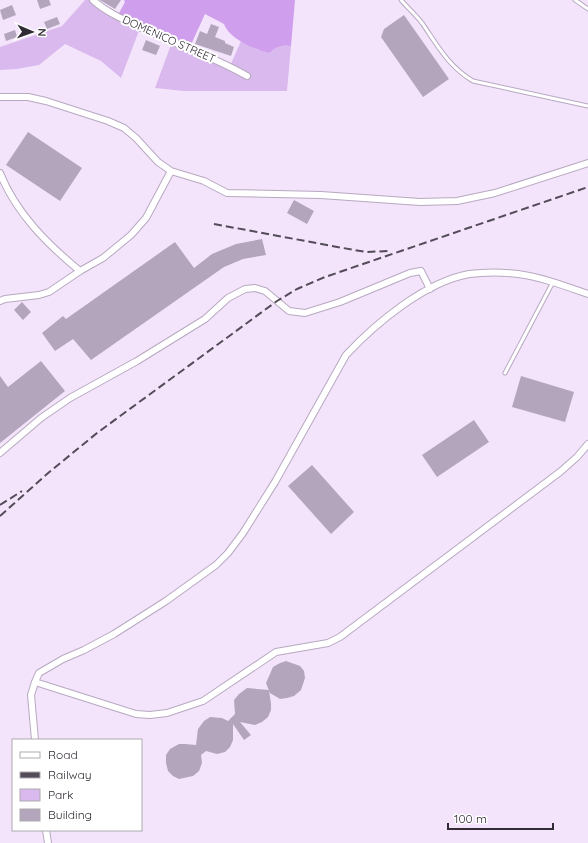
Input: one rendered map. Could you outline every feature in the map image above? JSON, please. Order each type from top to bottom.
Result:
[{"type":"street","name":"DOMENICO STREET","points":[[93,0],[99,6],[122,19],[213,58],[247,76]]},
{"type":"street","points":[[0,97],[28,97],[46,101],[108,121],[124,128],[136,138],[158,162],[171,171],[204,181],[227,192],[321,194],[420,202],[456,201],[495,194],[588,163]]},
{"type":"street","points":[[0,301],[49,292],[80,271],[103,258],[131,235],[146,218],[171,171]]},
{"type":"street","points":[[0,173],[12,197],[29,221],[47,242],[80,271]]},
{"type":"street","points":[[0,453],[41,418],[70,398],[137,361],[205,319],[228,298],[245,289],[255,288],[265,291],[289,311],[305,313],[340,302],[410,273],[421,271],[430,289]]},
{"type":"street","points":[[35,739],[31,695],[39,674],[52,665],[114,634],[166,601],[216,565],[228,553],[243,533],[275,482],[346,355],[362,338],[382,321],[408,302],[430,289],[468,274],[490,272],[519,274],[553,282],[588,294]]},
{"type":"street","points":[[35,682],[136,714],[150,716],[167,714],[203,701],[276,652],[321,644],[340,637],[560,472],[577,457],[588,444]]},
{"type":"street","points":[[46,831],[48,843]]},
{"type":"lane","points":[[401,0],[421,21],[446,59],[462,75],[473,81],[588,106]]},
{"type":"lane","points":[[575,0],[588,9]]},
{"type":"lane","points":[[505,373],[553,282]]},
{"type":"green space","points":[[85,0],[92,0],[140,28],[121,78],[101,61],[65,44],[39,65],[0,70],[0,47],[62,26]]},
{"type":"green space","points":[[241,41],[256,49],[269,53],[279,46],[291,46],[287,91],[184,91],[155,88],[172,42],[230,66]]},
{"type":"shaded area","points":[[124,0],[295,0],[291,46],[279,46],[269,53],[256,49],[236,39],[224,24],[205,14],[189,49],[117,17],[125,2]]},
{"type":"building","points":[[37,0],[49,0],[51,5],[40,9]]},
{"type":"building","points":[[100,0],[121,0],[115,9]]},
{"type":"building","points":[[12,5],[16,15],[3,20],[0,10]]},
{"type":"building","points":[[404,15],[449,79],[423,97],[381,37],[384,29]]},
{"type":"building","points":[[57,17],[60,24],[47,29],[44,22]]},
{"type":"building","points":[[211,24],[219,27],[215,37],[234,47],[231,56],[195,44],[200,31],[207,34]]},
{"type":"building","points":[[15,30],[17,37],[6,41],[4,34]]},
{"type":"building","points":[[146,40],[160,46],[156,55],[142,50]]},
{"type":"building","points":[[28,132],[82,168],[60,201],[6,165]]},
{"type":"building","points":[[294,200],[314,211],[307,224],[287,213]]},
{"type":"building","points":[[262,239],[266,255],[243,259],[224,267],[91,360],[73,339],[55,351],[42,333],[63,316],[66,319],[175,242],[194,268],[212,254],[236,244]]},
{"type":"building","points":[[22,302],[31,312],[23,320],[14,310]]},
{"type":"building","points":[[41,361],[65,391],[0,443],[0,376],[8,387]]},
{"type":"building","points":[[521,376],[574,392],[565,422],[512,407]]},
{"type":"building","points":[[474,420],[489,442],[437,477],[422,455]]},
{"type":"building","points":[[312,465],[354,512],[331,534],[288,486]]},
{"type":"building","points":[[286,661],[300,666],[304,671],[305,678],[301,690],[294,696],[280,699],[270,693],[266,683],[273,667]]},
{"type":"building","points":[[247,688],[269,690],[271,710],[268,717],[255,725],[240,722],[251,735],[244,740],[233,724],[233,740],[230,747],[225,752],[217,754],[206,751],[201,755],[202,763],[199,771],[193,776],[179,779],[173,776],[168,771],[166,763],[166,755],[170,749],[179,744],[196,745],[198,729],[204,721],[210,717],[222,718],[228,721],[235,714],[234,700]]},
{"type":"railway","points":[[0,516],[47,474],[97,433],[277,301],[297,289],[325,277],[588,187]]},
{"type":"railway","points":[[214,224],[366,252],[389,251]]},
{"type":"railway","points":[[0,505],[22,491]]}]
